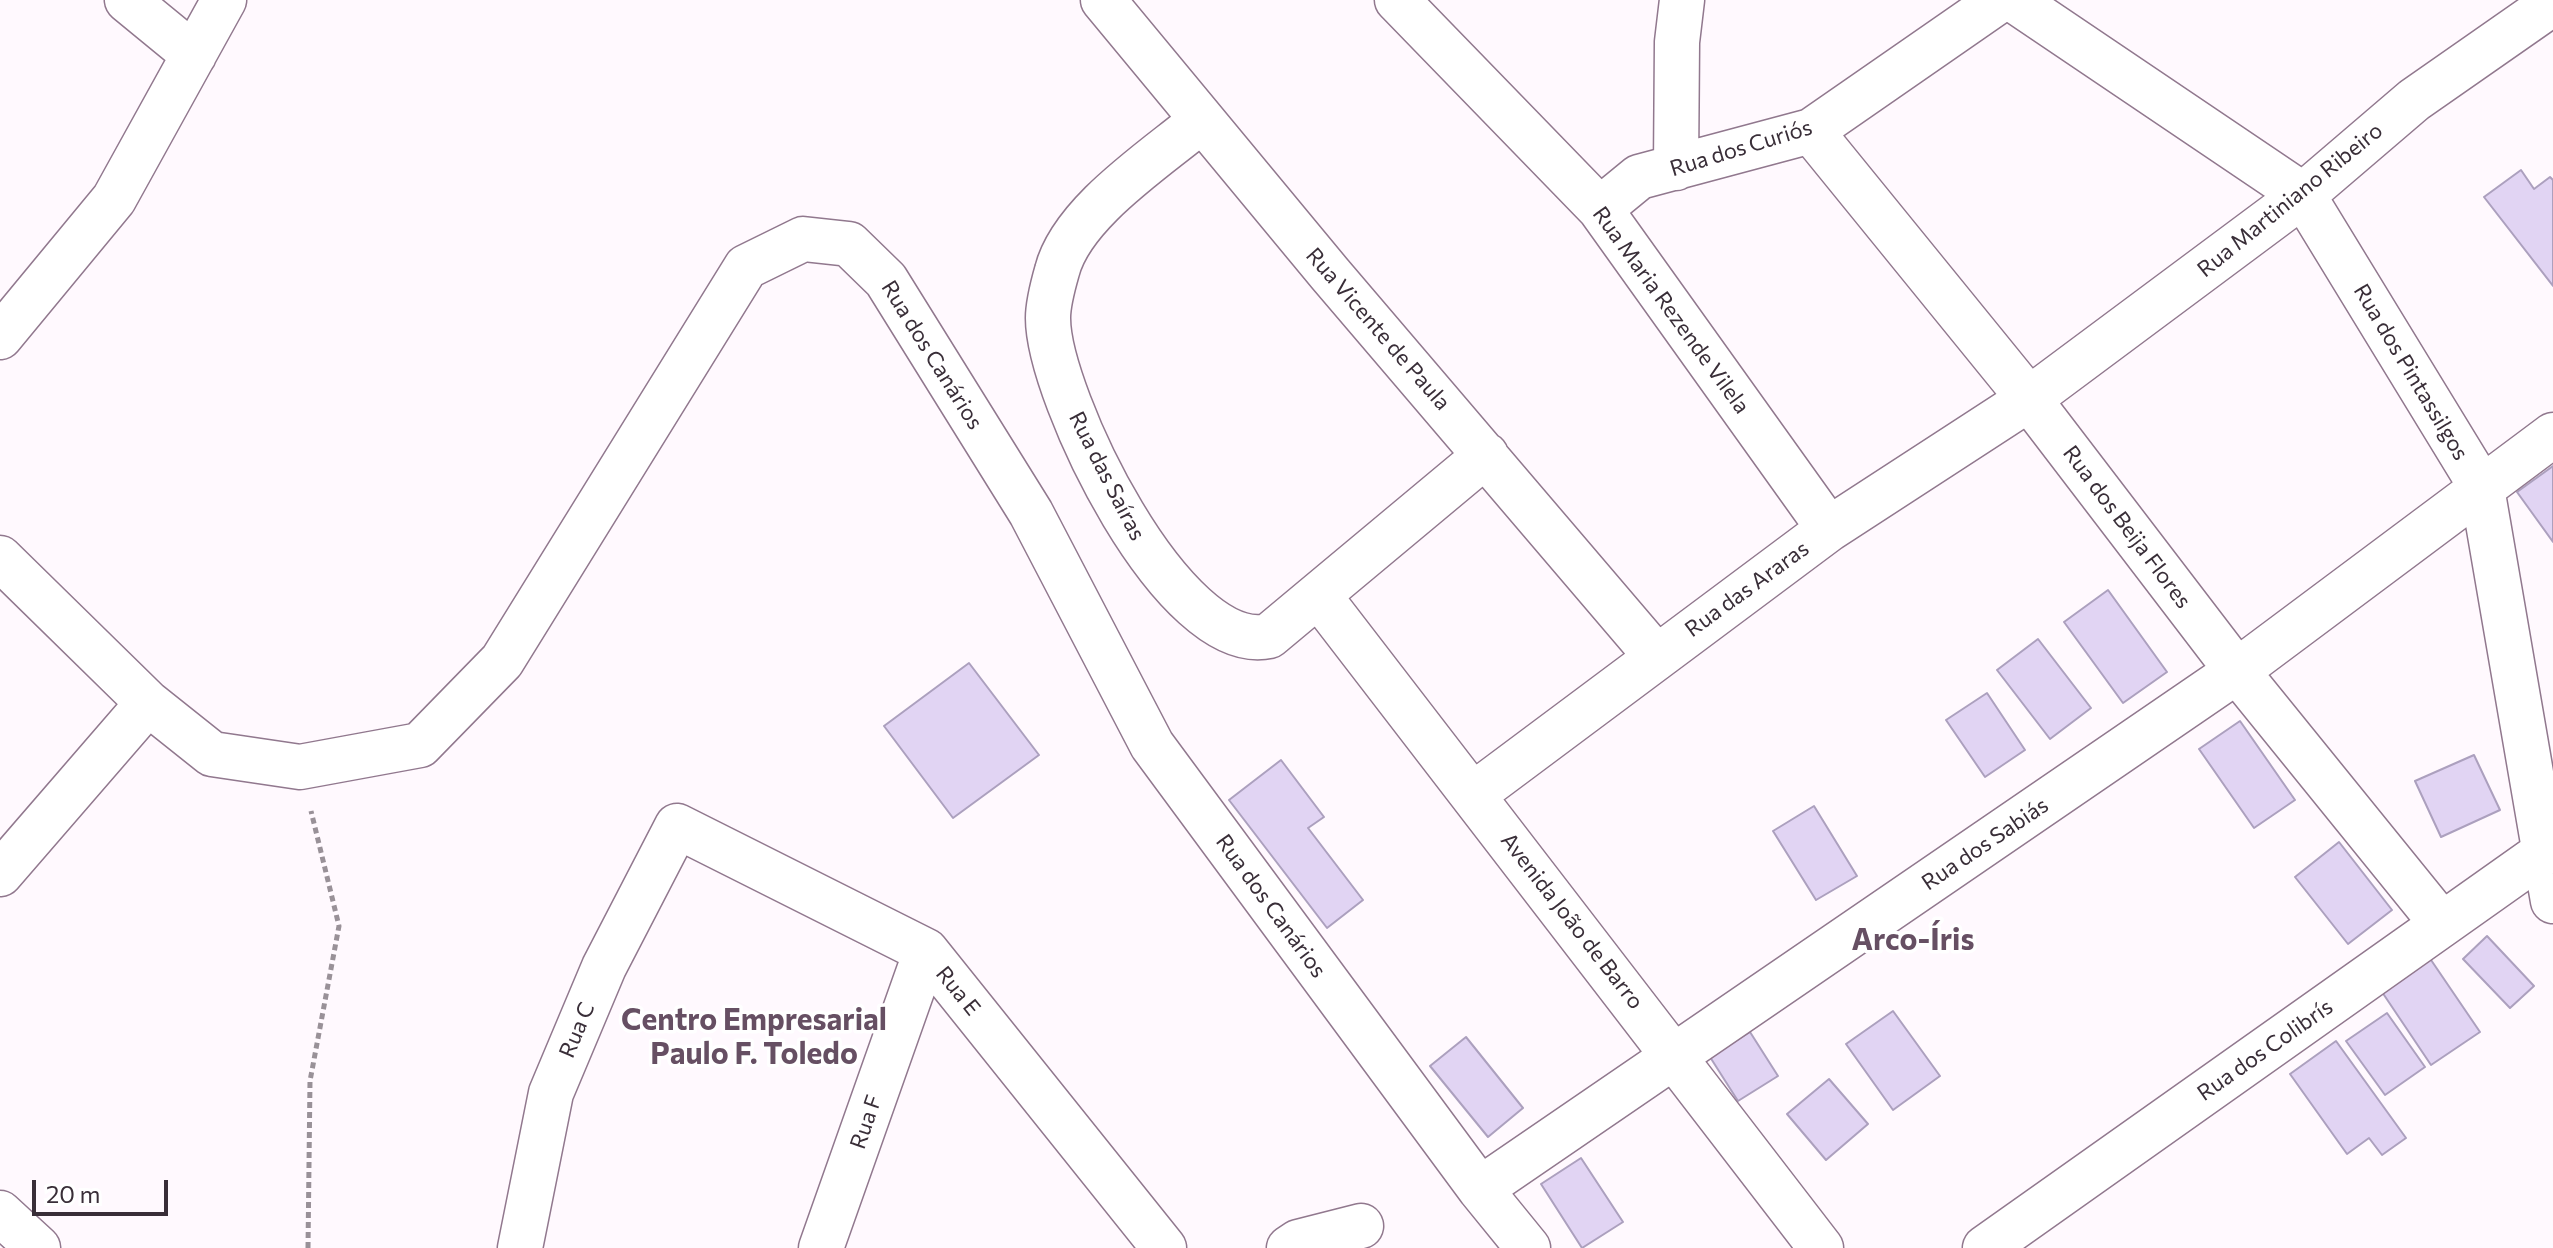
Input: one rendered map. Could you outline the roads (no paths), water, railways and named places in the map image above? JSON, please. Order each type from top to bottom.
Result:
[{"type":"street","points":[[127,0],[194,55]]},
{"type":"street","points":[[0,337],[114,199],[224,0]]},
{"type":"street","name":"Rua Vicente de Paula","points":[[1103,0],[1656,656]]},
{"type":"street","name":"Rua Maria Rezende Vilela","points":[[1397,0],[1600,209],[1829,529]]},
{"type":"street","points":[[1676,168],[1682,0]]},
{"type":"street","name":"Rua dos Curiós","points":[[1600,209],[1639,177],[1811,131],[2000,0]]},
{"type":"street","name":"Rua dos Pintassilgos","points":[[2014,0],[2303,195],[2482,488],[2549,849],[2553,901]]},
{"type":"street","name":"Rua Martiniano Ribeiro","points":[[2029,399],[2303,195],[2414,100],[2553,3]]},
{"type":"street","name":"Rua das Saíras","points":[[1202,120],[1084,219],[1058,267],[1048,319],[1062,385],[1113,498],[1145,551],[1208,620],[1230,634],[1269,636],[1486,455]]},
{"type":"street","name":"Rua dos Beija Flores","points":[[1811,131],[2029,399],[2237,671],[2442,924]]},
{"type":"street","name":"Rua dos Canários","points":[[0,558],[148,703],[212,754],[300,767],[420,745],[502,661],[746,267],[803,239],[849,244],[886,280],[1031,513],[1152,745],[1480,1189],[1528,1248]]},
{"type":"street","name":"Rua das Araras","points":[[1474,794],[1829,529],[2029,399]]},
{"type":"street","name":"Rua dos Sabiás","points":[[1480,1189],[2237,671],[2553,435]]},
{"type":"street","name":"Avenida João de Barro","points":[[1319,596],[1821,1248]]},
{"type":"street","points":[[0,874],[148,703]]},
{"type":"street","name":"Rua E","points":[[677,826],[926,951],[1164,1248]]},
{"type":"street","name":"Rua C","points":[[520,1248],[551,1093],[604,967],[677,826]]},
{"type":"street","name":"Rua dos Colibrís","points":[[1985,1248],[2549,849]]},
{"type":"street","name":"Rua F","points":[[821,1248],[926,951]]},
{"type":"street","points":[[0,1213],[38,1248]]},
{"type":"street","points":[[1289,1248],[1298,1242],[1361,1226]]},
{"type":"district","name":"Arco-Íris","points":[[1913,940]]},
{"type":"district","name":"Centro Empresarial Paulo F. Toledo","points":[[754,1037]]}]
